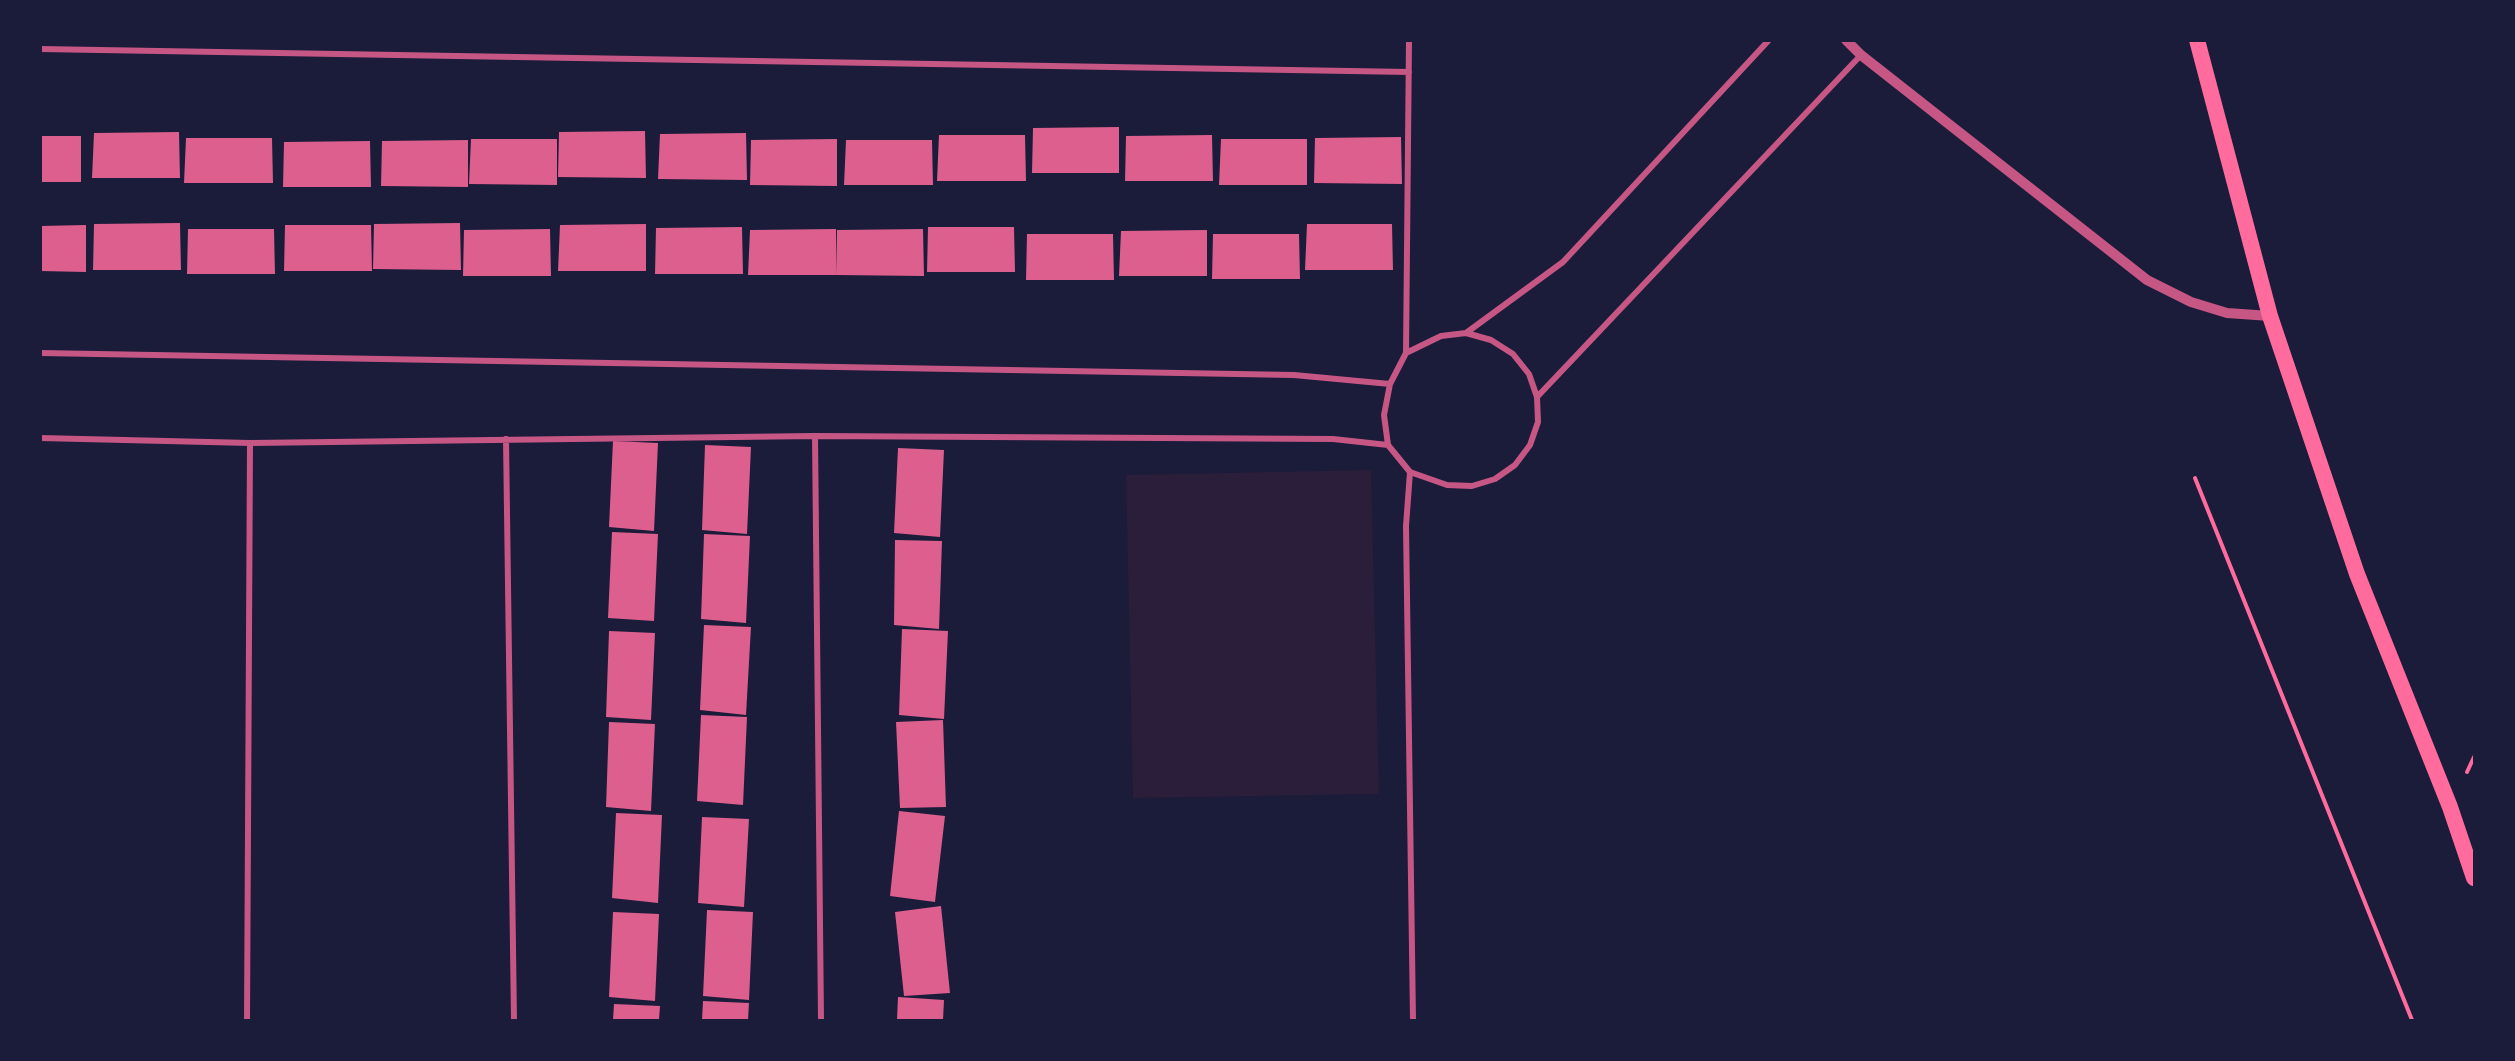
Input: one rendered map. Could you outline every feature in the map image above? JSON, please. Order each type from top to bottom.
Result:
[{"type":"highway","points":[[2197,40],[2270,316],[2357,574],[2450,807],[2475,878]]},
{"type":"street","points":[[1406,353],[1441,336],[1466,333],[1491,340],[1514,354],[1529,374],[1537,397],[1538,422],[1530,445],[1515,465],[1495,479],[1472,486],[1447,485],[1410,472],[1388,445],[1384,415],[1390,384],[1406,353],[1409,40]]},
{"type":"street","points":[[1466,333],[1563,262],[1768,40]]},
{"type":"street","points":[[1846,40],[1861,55],[2147,280],[2191,302],[2227,313],[2270,316]]},
{"type":"street","points":[[40,49],[1409,72]]},
{"type":"street","points":[[1537,397],[1861,55]]},
{"type":"street","points":[[40,353],[1294,375],[1390,384]]},
{"type":"street","points":[[40,438],[250,444],[815,436],[1333,439],[1388,445]]},
{"type":"street","points":[[815,436],[821,1020]]},
{"type":"street","points":[[507,439],[514,1020]]},
{"type":"street","points":[[247,1020],[250,444]]},
{"type":"street","points":[[1410,472],[1406,526],[1413,1020]]},
{"type":"path","points":[[2195,478],[2412,1020]]},
{"type":"shaded area","points":[[1371,470],[1379,794],[1133,798],[1126,475]]},
{"type":"building","points":[[1119,127],[1119,173],[1032,173],[1033,128]]},
{"type":"building","points":[[645,131],[646,178],[558,177],[559,132]]},
{"type":"building","points":[[179,132],[180,178],[92,178],[94,133]]},
{"type":"building","points":[[746,133],[747,180],[658,179],[660,134]]},
{"type":"building","points":[[939,135],[1025,135],[1026,181],[937,181]]},
{"type":"building","points":[[1212,135],[1213,181],[1125,181],[1126,136]]},
{"type":"building","points":[[40,136],[81,136],[81,182],[40,182]]},
{"type":"building","points":[[1401,137],[1402,184],[1314,183],[1315,138]]},
{"type":"building","points":[[186,138],[272,138],[273,183],[184,183]]},
{"type":"building","points":[[471,139],[557,139],[557,185],[469,184]]},
{"type":"building","points":[[837,139],[837,186],[750,185],[751,140]]},
{"type":"building","points":[[1221,139],[1307,139],[1307,185],[1219,185]]},
{"type":"building","points":[[468,140],[468,187],[381,186],[382,141]]},
{"type":"building","points":[[846,140],[932,140],[933,185],[844,185]]},
{"type":"building","points":[[370,141],[371,187],[283,187],[284,142]]},
{"type":"building","points":[[180,223],[181,270],[93,270],[94,224]]},
{"type":"building","points":[[460,223],[461,270],[373,269],[374,224]]},
{"type":"building","points":[[646,224],[646,271],[558,271],[560,225]]},
{"type":"building","points":[[1307,224],[1392,224],[1393,270],[1305,270]]},
{"type":"building","points":[[86,225],[86,272],[40,271],[40,226]]},
{"type":"building","points":[[285,225],[371,225],[372,271],[284,271]]},
{"type":"building","points":[[742,227],[743,274],[655,274],[656,228]]},
{"type":"building","points":[[928,227],[1014,227],[1015,272],[927,272]]},
{"type":"building","points":[[188,229],[274,229],[275,274],[187,274]]},
{"type":"building","points":[[550,229],[551,276],[463,276],[464,230]]},
{"type":"building","points":[[836,229],[836,275],[748,275],[750,230]]},
{"type":"building","points":[[923,229],[924,276],[836,275],[837,230]]},
{"type":"building","points":[[1207,230],[1207,276],[1119,276],[1121,231]]},
{"type":"building","points":[[1027,234],[1113,234],[1114,280],[1026,280]]},
{"type":"building","points":[[1213,234],[1299,234],[1300,279],[1212,279]]},
{"type":"building","points":[[613,441],[658,443],[654,531],[609,527]]},
{"type":"building","points":[[705,445],[751,447],[747,534],[702,530]]},
{"type":"building","points":[[898,448],[944,450],[940,537],[894,533]]},
{"type":"building","points":[[612,532],[658,534],[654,621],[608,618]]},
{"type":"building","points":[[704,534],[750,536],[746,623],[701,619]]},
{"type":"building","points":[[895,540],[942,541],[939,629],[894,625]]},
{"type":"building","points":[[704,625],[751,627],[746,715],[700,710]]},
{"type":"building","points":[[902,629],[948,631],[944,719],[899,715]]},
{"type":"building","points":[[609,631],[655,633],[651,720],[606,717]]},
{"type":"building","points":[[701,715],[747,717],[743,805],[697,801]]},
{"type":"building","points":[[943,720],[946,807],[900,808],[896,722]]},
{"type":"building","points":[[609,722],[655,724],[651,811],[606,807]]},
{"type":"building","points":[[899,811],[945,816],[935,902],[890,896]]},
{"type":"building","points":[[616,813],[662,815],[658,903],[612,898]]},
{"type":"building","points":[[702,817],[749,819],[744,907],[698,903]]},
{"type":"building","points":[[941,906],[950,993],[904,996],[895,912]]},
{"type":"building","points":[[707,910],[753,912],[749,1000],[703,996]]},
{"type":"building","points":[[613,912],[659,914],[655,1001],[609,997]]},
{"type":"building","points":[[898,997],[944,1000],[943,1020],[897,1020]]},
{"type":"building","points":[[703,1001],[749,1003],[748,1020],[702,1020]]},
{"type":"building","points":[[614,1004],[660,1006],[659,1020],[613,1020]]}]
